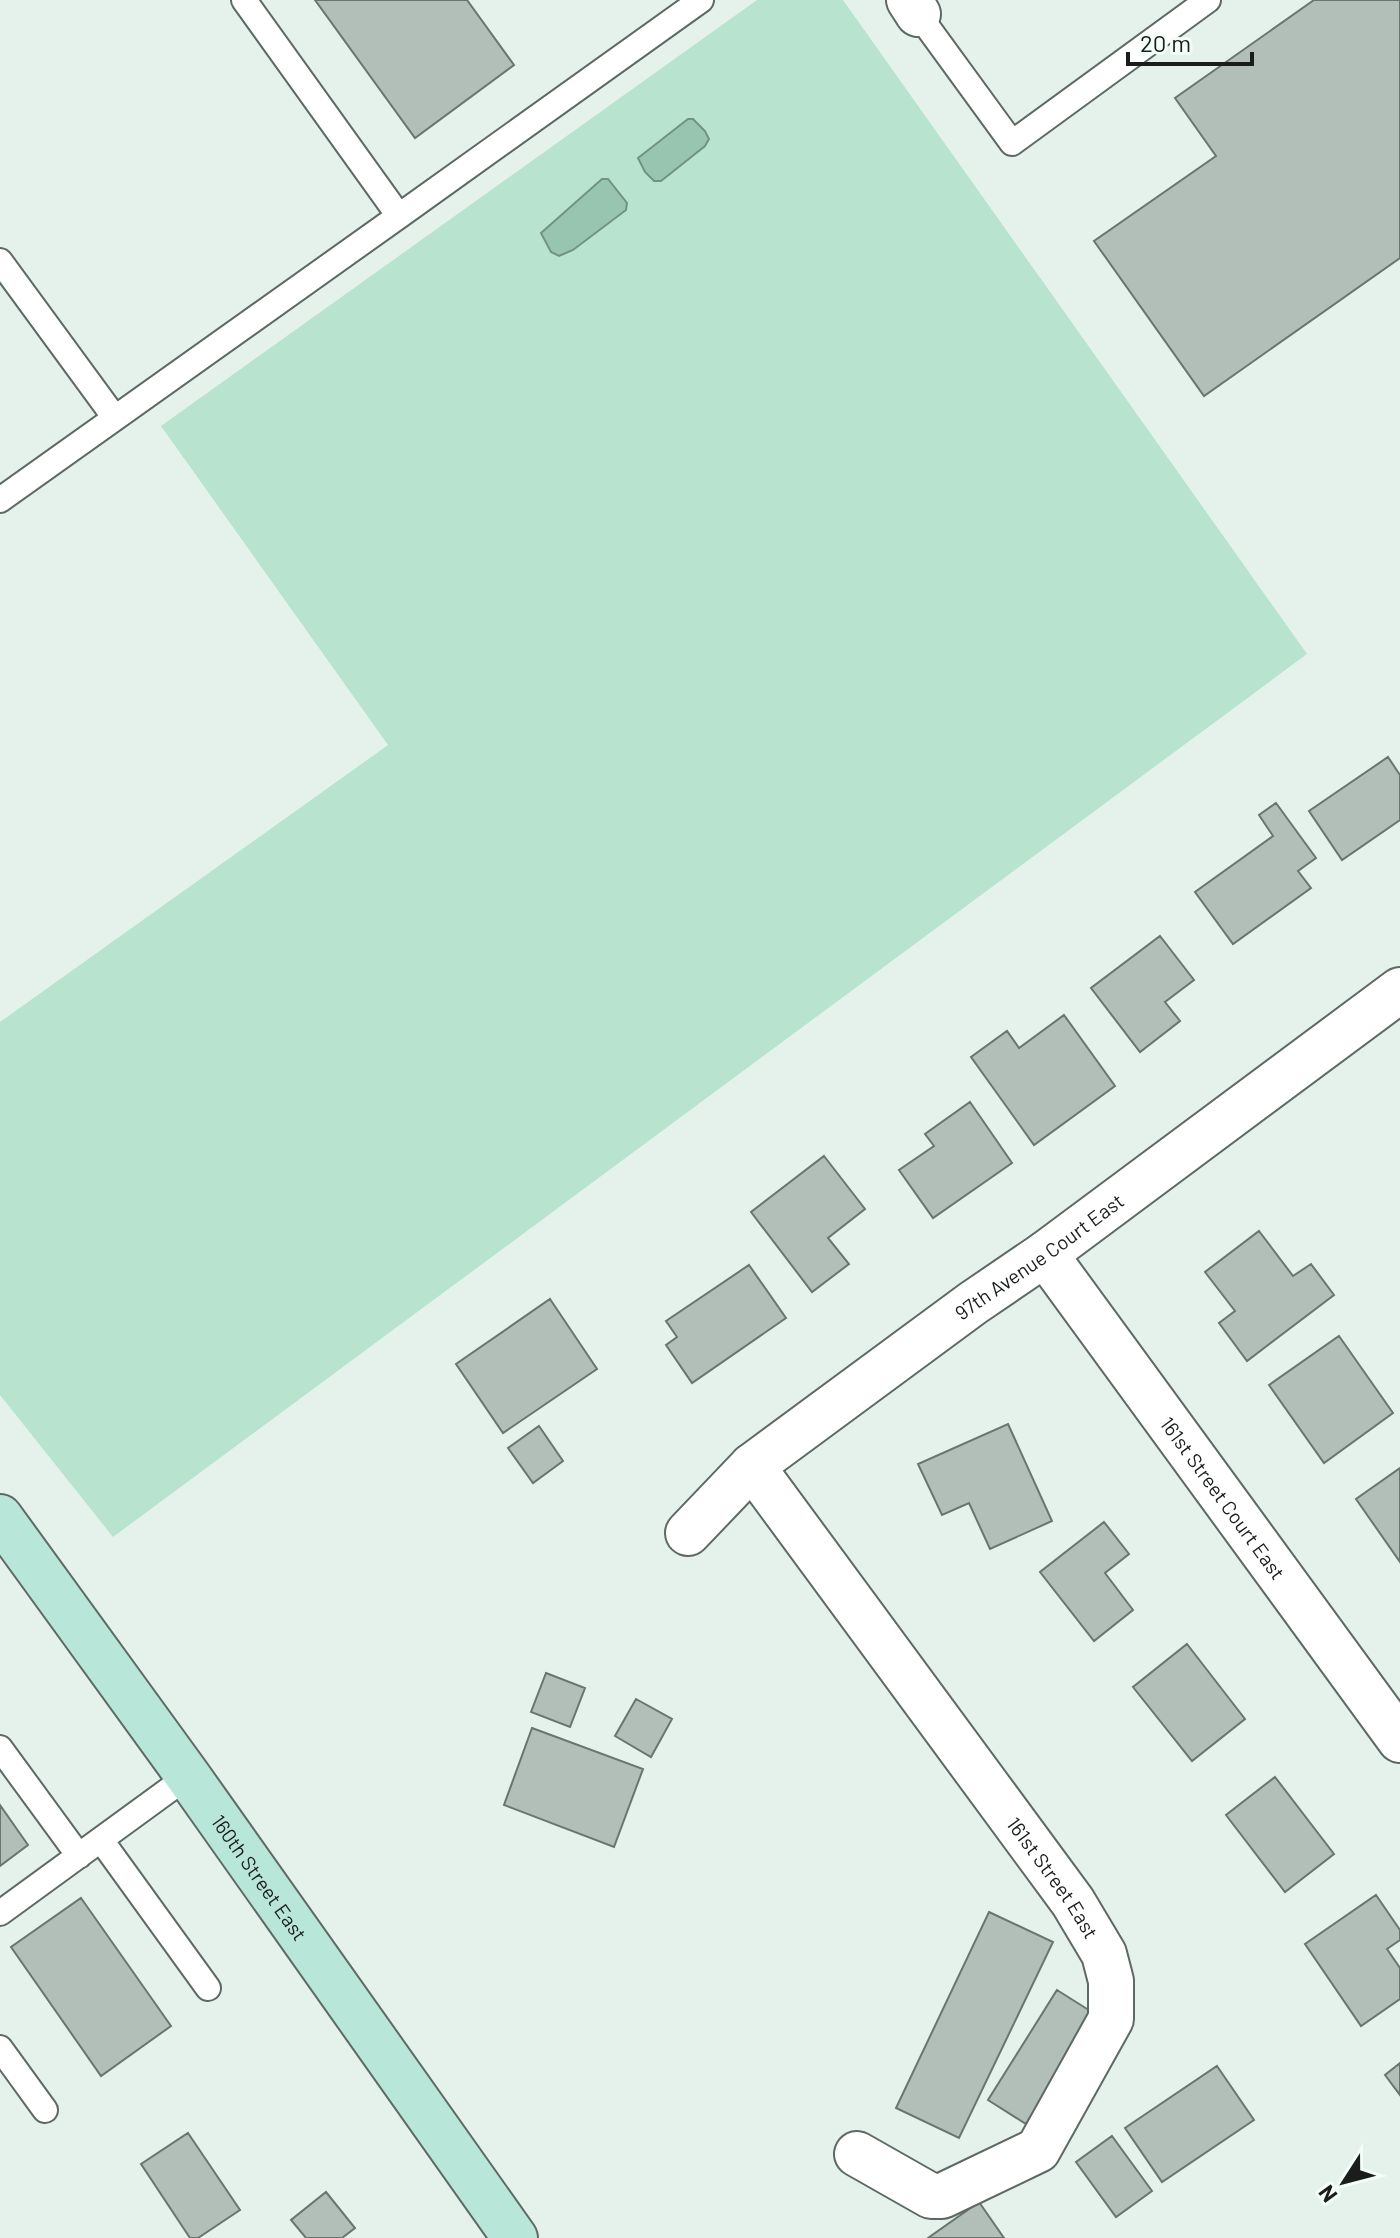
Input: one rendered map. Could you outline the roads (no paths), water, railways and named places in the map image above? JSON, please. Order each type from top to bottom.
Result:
[{"type":"main road","name":"160th Street East","points":[[0,1517],[188,1776],[515,2238]]},
{"type":"street","name":"97th Avenue Court East","points":[[688,1533],[752,1466],[973,1303],[1045,1254],[1400,990]]},
{"type":"street","name":"161st Street Court East","points":[[1045,1254],[1400,1740]]},
{"type":"street","name":"161st Street East","points":[[752,1466],[1073,1902],[1104,1954],[1111,1981],[1111,2019],[1038,2150],[942,2196],[931,2196],[857,2154]]},
{"type":"lane","points":[[244,0],[399,216]]},
{"type":"lane","points":[[0,500],[701,0]]},
{"type":"lane","points":[[914,7],[1012,143],[1208,0]]},
{"type":"lane","points":[[0,261],[115,418]]},
{"type":"lane","points":[[0,1748],[79,1856]]},
{"type":"lane","points":[[0,1913],[188,1776]]},
{"type":"lane","points":[[101,1840],[208,1988]]},
{"type":"lane","points":[[0,2048],[45,2110]]}]
